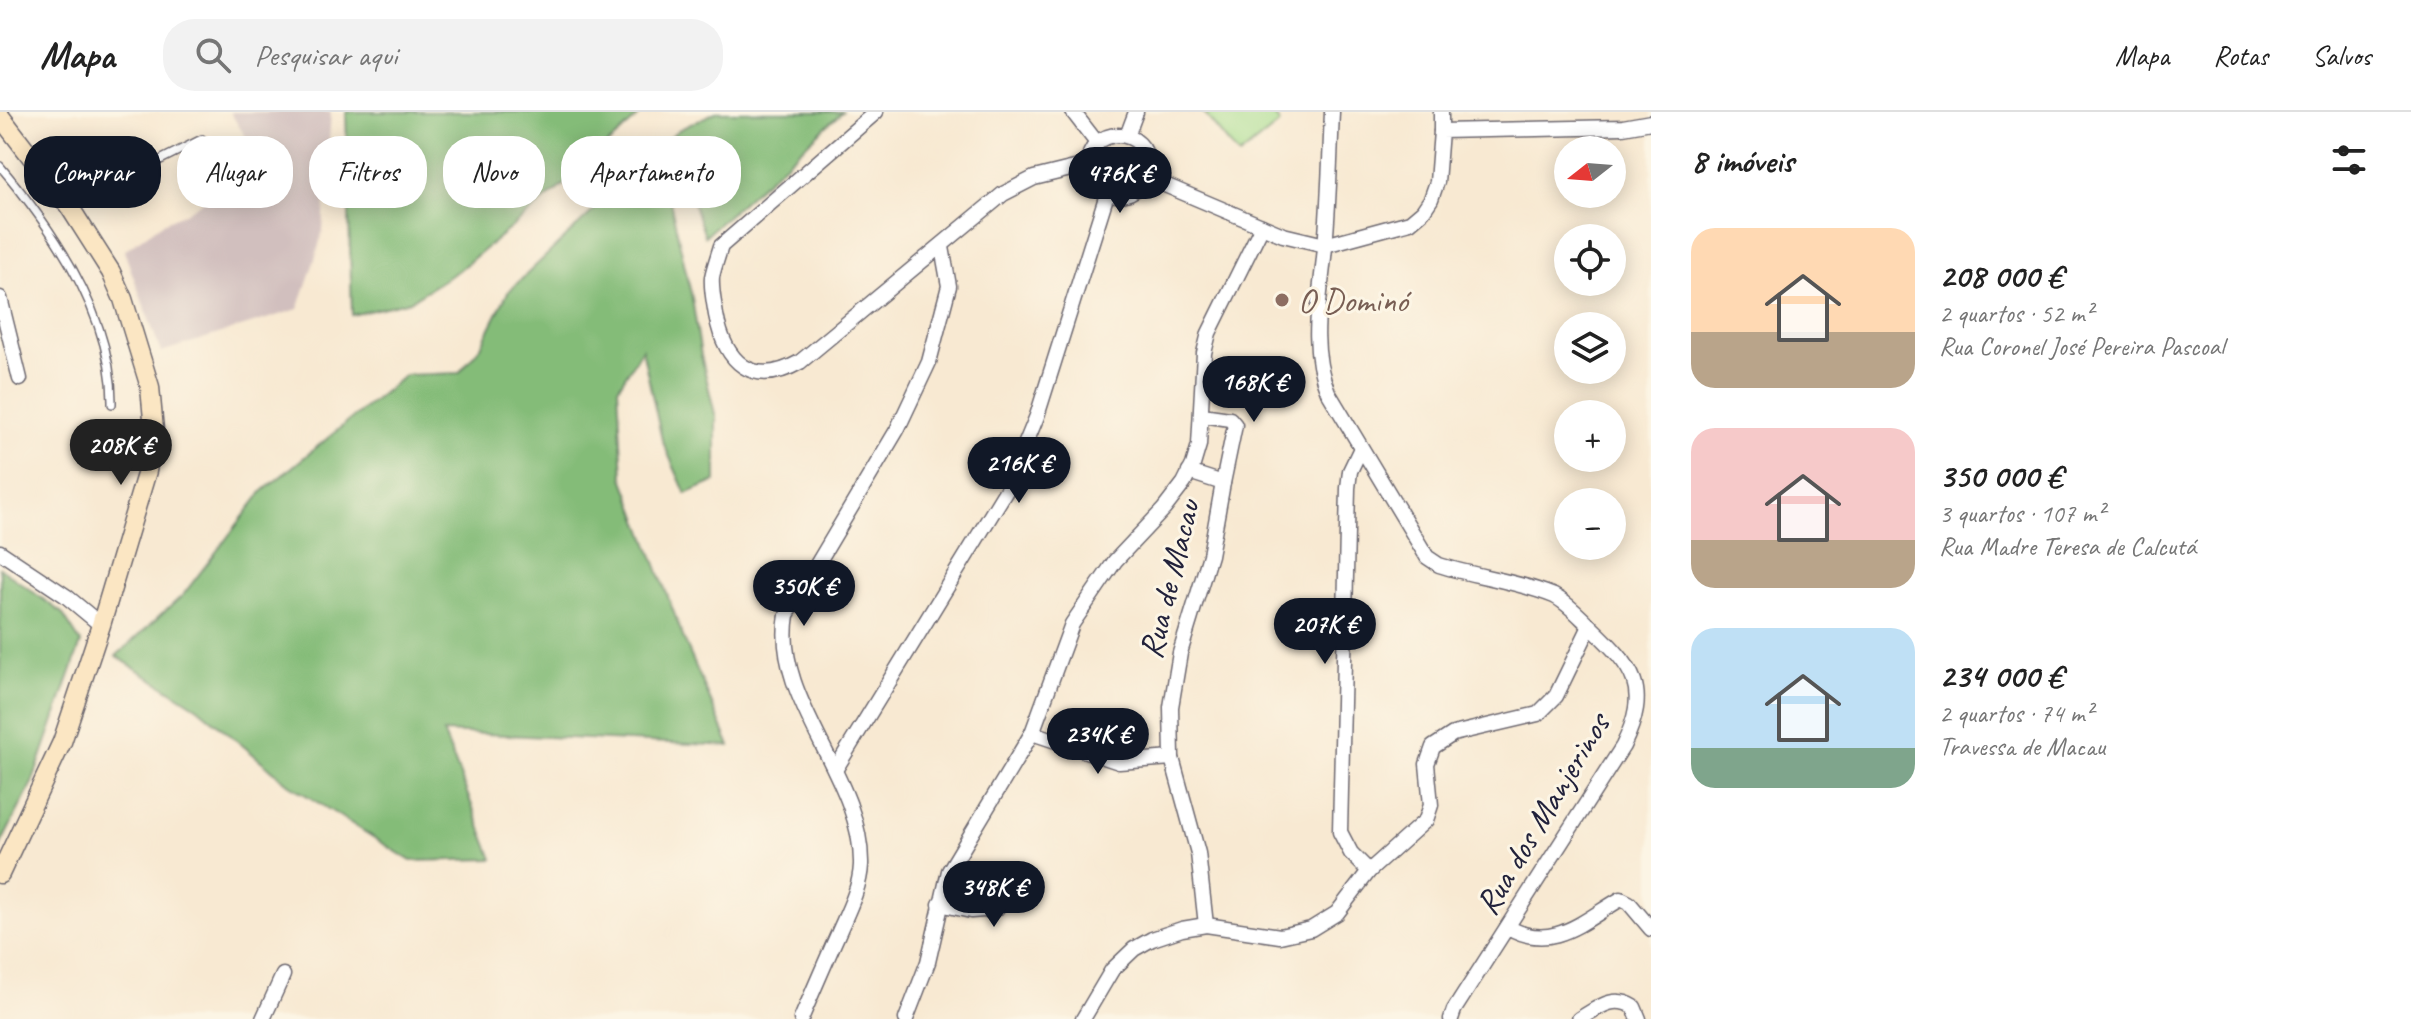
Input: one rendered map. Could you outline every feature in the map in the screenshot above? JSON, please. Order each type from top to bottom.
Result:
[{"type":"main road","points":[[0,116],[24,147]]},
{"type":"main road","points":[[0,874],[62,742],[147,471],[154,430],[150,387],[123,299],[99,251],[70,208]]},
{"type":"street","points":[[876,112],[721,246],[712,288],[723,342],[728,353],[748,369],[767,374],[788,369],[800,362],[1003,194],[1052,173],[1087,165]]},
{"type":"street","points":[[1073,112],[1097,143]]},
{"type":"street","points":[[1127,136],[1136,112]]},
{"type":"street","name":"Rua dos Manjerinos","points":[[1332,112],[1316,356],[1328,392],[1427,557],[1439,565],[1563,601],[1621,656],[1633,676],[1638,701],[1636,717],[1623,746],[1451,1019]]},
{"type":"street","points":[[1146,177],[1283,235],[1325,245],[1410,222],[1423,211],[1437,182],[1441,112]]},
{"type":"street","points":[[1441,131],[1623,127],[1651,117]]},
{"type":"street","points":[[1127,136],[1143,148],[1148,167],[1146,177],[1134,191],[1116,196],[1107,194],[1093,183],[1087,165],[1092,149],[1106,137],[1127,136]]},
{"type":"street","points":[[835,770],[1007,489],[1037,416],[1107,194]]},
{"type":"street","points":[[906,1019],[928,962],[949,871],[1032,733],[1072,624],[1115,561],[1164,509],[1189,472],[1199,445],[1204,353],[1209,333],[1262,226]]},
{"type":"street","points":[[801,1019],[852,901],[861,865],[852,814],[789,666],[784,633],[787,615],[897,430],[929,362],[949,286],[942,247]]},
{"type":"street","points":[[0,298],[20,379]]},
{"type":"street","name":"Rua de Macau","points":[[1202,415],[1230,419],[1235,425],[1210,555],[1173,682],[1172,758],[1198,853],[1206,925]]},
{"type":"street","points":[[1361,448],[1350,471],[1348,488],[1340,832],[1344,843],[1369,871]]},
{"type":"street","name":"Rua de Macau","points":[[1189,472],[1223,483]]},
{"type":"street","points":[[0,552],[66,596],[101,625]]},
{"type":"street","points":[[1083,1019],[1112,970],[1134,949],[1152,939],[1206,925],[1264,936],[1295,934],[1311,929],[1337,913],[1369,871],[1426,820],[1431,805],[1427,764],[1433,747],[1453,734],[1538,714],[1556,696],[1590,626]]},
{"type":"street","points":[[1032,733],[1119,762],[1172,758]]},
{"type":"street","points":[[940,904],[971,911],[996,909],[1020,878]]},
{"type":"street","points":[[1508,927],[1528,937],[1559,934],[1584,923],[1621,899],[1629,903],[1651,929]]},
{"type":"street","points":[[263,1019],[283,975]]},
{"type":"street","points":[[1579,1019],[1615,1001],[1634,1007],[1639,1019]]},
{"type":"lane","points":[[0,166],[64,252],[95,319],[112,378],[112,404]]},
{"type":"shaded area","points":[[230,112],[331,112],[329,136],[309,136],[309,208],[324,208],[323,230],[298,309],[161,352],[124,251],[161,224],[193,208],[293,208],[293,136],[245,136]]},
{"type":"green space","points":[[346,112],[643,112],[617,136],[561,136],[561,187],[545,200],[545,136],[443,136],[443,208],[535,208],[459,270],[410,301],[352,315],[349,208],[427,208],[427,136],[347,136]]},
{"type":"green space","points":[[716,112],[842,112],[741,203],[741,136],[672,136]]},
{"type":"green space","points":[[1203,112],[1271,112],[1280,123],[1239,156]]},
{"type":"green space","points":[[596,208],[672,208],[716,418],[716,481],[686,494],[662,440],[642,349],[618,388],[623,477],[685,642],[730,746],[443,732],[493,859],[411,861],[290,785],[198,708],[116,656],[183,595],[263,491],[405,375],[459,373],[480,348],[508,292]]},
{"type":"green space","points":[[695,208],[736,208],[705,236]]},
{"type":"green space","points":[[0,568],[62,613],[81,643],[32,783],[0,846]]},
{"type":"place","name":"O Dominó","points":[[1282,300]]}]
